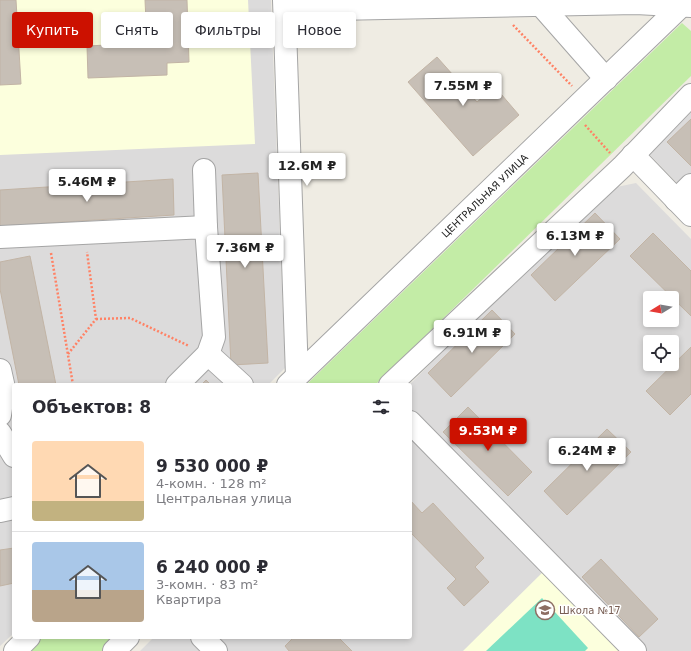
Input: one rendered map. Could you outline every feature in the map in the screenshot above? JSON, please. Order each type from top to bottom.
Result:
[{"type":"street","points":[[292,380],[284,5],[494,6],[627,1],[687,6]]},
{"type":"street","points":[[540,4],[606,79]]},
{"type":"street","name":"ЦЕНТРАЛЬНАЯ УЛИЦА","points":[[292,380],[573,110],[687,6]]},
{"type":"street","points":[[392,383],[628,161],[691,95]]},
{"type":"street","points":[[628,161],[686,200]]},
{"type":"street","points":[[179,383],[208,354],[214,337],[206,227],[204,170]]},
{"type":"street","points":[[0,237],[206,227]]},
{"type":"street","points":[[208,354],[240,383]]},
{"type":"street","points":[[0,370],[4,388],[0,415]]},
{"type":"street","points":[[412,424],[635,651]]},
{"type":"street","points":[[0,433],[12,453]]},
{"type":"street","points":[[0,511],[12,508]]},
{"type":"street","points":[[15,651],[27,639]]},
{"type":"street","points":[[114,651],[126,639]]},
{"type":"street","points":[[204,639],[216,651]]},
{"type":"path","points":[[494,6],[574,88]]},
{"type":"path","points":[[573,110],[628,161]]},
{"type":"path","points":[[68,355],[96,319],[84,233]]},
{"type":"path","points":[[48,235],[73,383]]},
{"type":"path","points":[[96,319],[130,318],[208,354]]},
{"type":"shaded area","points":[[0,0],[271,0],[271,12],[181,12],[181,48],[273,48],[285,368],[270,383],[12,383],[12,635],[0,646]]},
{"type":"shaded area","points":[[0,0],[248,0],[249,12],[181,12],[181,48],[250,48],[255,144],[0,155]]},
{"type":"shaded area","points":[[691,103],[691,197],[646,151]]},
{"type":"shaded area","points":[[636,183],[691,239],[691,651],[140,651],[152,639],[412,639],[412,383],[607,189]]},
{"type":"shaded area","name":"Школа №17","points":[[546,569],[625,651],[463,651]]},
{"type":"green space","points":[[682,23],[691,31],[691,76],[377,383],[308,383]]},
{"type":"green space","points":[[542,598],[588,648],[585,651],[486,651]]},
{"type":"green space","points":[[39,639],[114,639],[102,651],[27,651]]},
{"type":"building","points":[[0,0],[16,0],[17,12],[12,12],[12,48],[19,48],[21,84],[0,85]]},
{"type":"building","points":[[145,0],[187,0],[187,12],[181,12],[181,48],[189,48],[189,62],[167,63],[167,75],[88,78],[87,48],[93,48],[93,46],[101,45],[101,48],[173,48],[173,12],[146,12]]},
{"type":"building","points":[[437,57],[477,102],[495,87],[519,115],[473,156],[408,82]]},
{"type":"building","points":[[691,119],[691,166],[667,142]]},
{"type":"building","points":[[258,173],[268,363],[231,365],[222,175]]},
{"type":"building","points":[[173,179],[174,215],[0,226],[0,190]]},
{"type":"building","points":[[595,213],[620,239],[555,301],[531,275]]},
{"type":"building","points":[[653,233],[691,271],[691,316],[679,304],[679,291],[666,291],[630,256]]},
{"type":"building","points":[[30,256],[56,383],[19,383],[0,289],[0,262]]},
{"type":"building","points":[[492,310],[515,334],[451,397],[428,373]]},
{"type":"building","points":[[691,347],[691,394],[670,415],[646,391],[666,371],[679,371],[679,359]]},
{"type":"building","points":[[468,407],[532,472],[508,496],[443,432]]},
{"type":"building","points":[[607,429],[631,452],[567,515],[544,491]]},
{"type":"building","points":[[412,502],[422,513],[433,503],[484,558],[475,567],[489,582],[464,606],[447,588],[456,579],[412,534]]},
{"type":"building","points":[[12,548],[12,583],[0,586],[0,550]]},
{"type":"building","points":[[601,559],[658,619],[639,637],[582,577]]},
{"type":"building","points":[[292,639],[340,639],[352,651],[289,651],[285,646]]},
{"type":"place","name":"Школа №17","points":[[545,610]]}]
